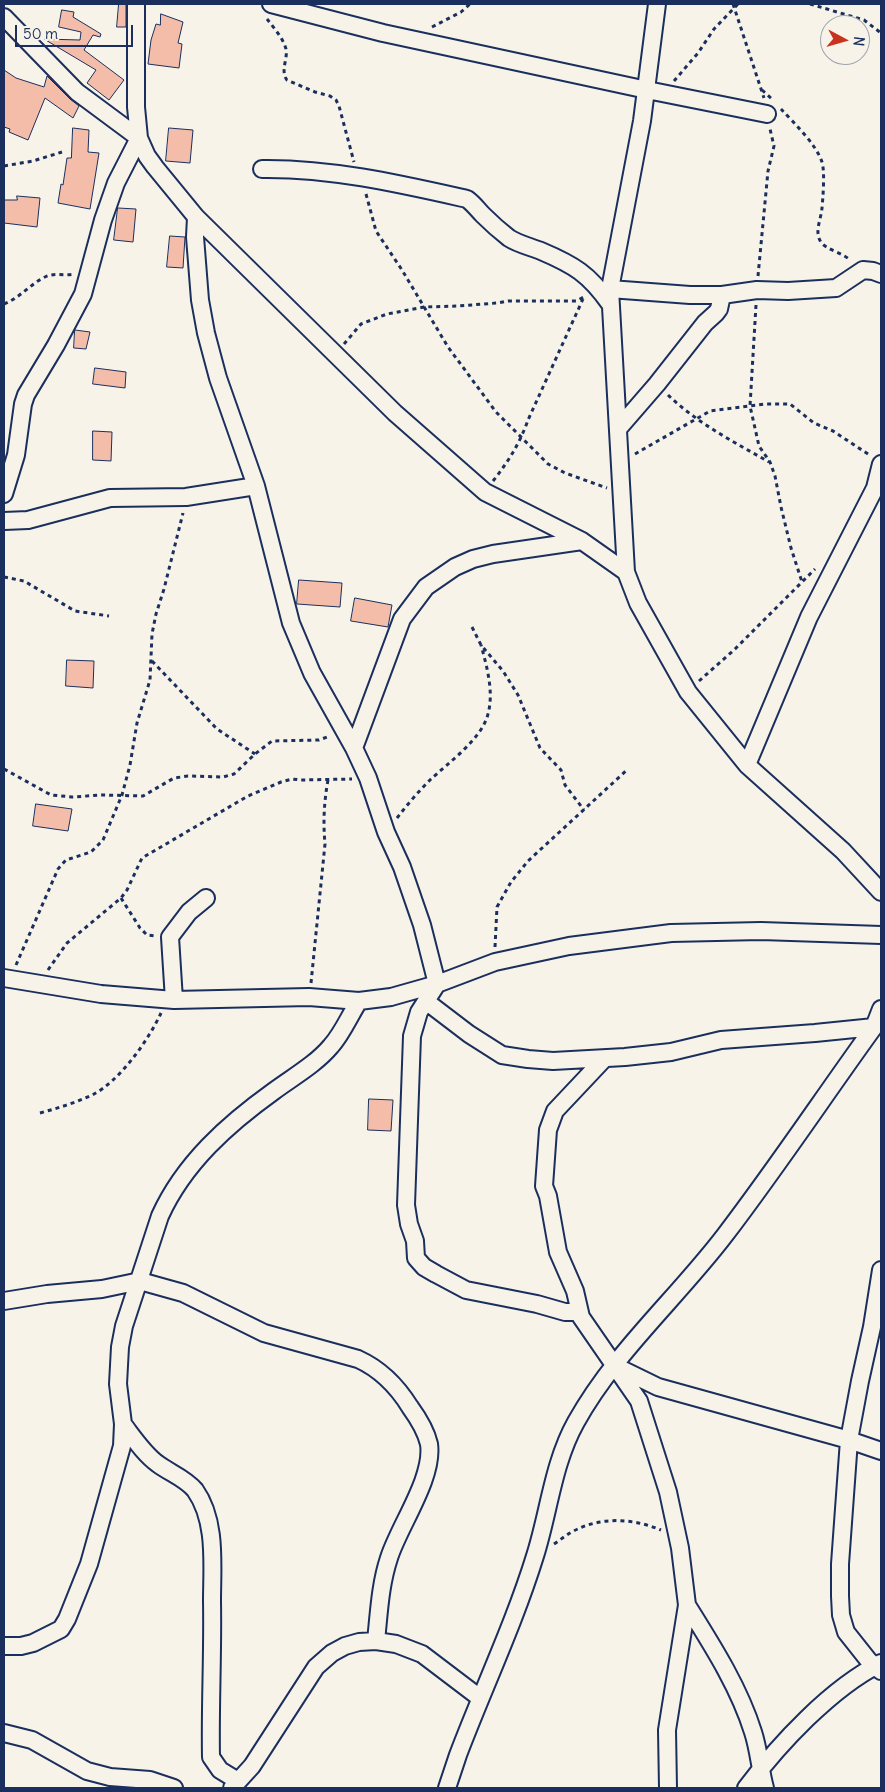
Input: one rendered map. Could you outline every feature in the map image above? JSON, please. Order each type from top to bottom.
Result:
[{"type":"street","points":[[136,4],[136,107],[139,138],[147,156],[196,217],[395,413],[485,492],[582,541],[626,572]]},
{"type":"street","points":[[657,4],[647,90],[628,202],[606,293],[618,428],[626,572],[638,603],[688,692],[747,765],[879,884]]},
{"type":"street","points":[[269,11],[408,37],[664,94],[774,108]]},
{"type":"street","points":[[4,17],[77,92],[139,138]]},
{"type":"street","points":[[4,494],[16,455],[26,395],[83,294],[103,220],[116,183],[139,138]]},
{"type":"street","points":[[262,169],[282,168],[357,176],[466,199],[474,204],[498,230],[511,239],[566,261],[606,293],[722,295],[757,290],[788,291],[836,288],[863,270],[881,274]]},
{"type":"street","points":[[196,217],[195,237],[200,300],[206,334],[218,378],[256,486],[291,623],[312,673],[354,748],[368,778],[386,832],[402,867],[422,925],[437,984],[419,1012],[412,1036],[406,1205],[409,1224],[415,1241],[416,1258],[424,1267],[466,1290],[537,1304],[565,1312],[578,1312]]},
{"type":"street","points":[[618,428],[657,384],[705,323],[719,309],[722,295]]},
{"type":"street","points":[[747,765],[809,617],[878,488],[878,461]]},
{"type":"street","points":[[4,521],[28,520],[110,498],[186,498],[256,486]]},
{"type":"street","points":[[354,748],[402,619],[426,587],[455,567],[472,559],[493,554],[582,541]]},
{"type":"street","points":[[171,999],[170,937],[189,912],[206,898]]},
{"type":"street","points":[[7,978],[101,994],[171,999],[309,997],[359,1000],[391,997],[437,984],[494,962],[569,946],[671,933],[761,931],[881,935]]},
{"type":"street","points":[[4,1646],[21,1646],[33,1643],[61,1629],[65,1624],[89,1564],[122,1446],[123,1424],[118,1384],[120,1347],[124,1326],[160,1216],[174,1188],[203,1152],[241,1114],[315,1061],[332,1045],[359,1000]]},
{"type":"street","points":[[427,1002],[469,1034],[502,1055],[553,1061],[604,1059],[671,1052],[721,1040],[874,1027]]},
{"type":"street","points":[[447,1788],[535,1556],[549,1497],[565,1444],[587,1403],[615,1366],[724,1236],[874,1027],[881,1009]]},
{"type":"street","points":[[604,1059],[555,1111],[548,1130],[544,1186],[548,1196],[558,1252],[574,1290],[578,1312],[639,1401],[668,1492],[678,1537],[687,1605],[667,1730],[668,1788]]},
{"type":"street","points":[[746,1788],[804,1721],[849,1684],[879,1667],[846,1632],[841,1615],[840,1564],[849,1440],[879,1295],[881,1270]]},
{"type":"street","points":[[4,1301],[47,1294],[102,1289],[140,1281],[183,1293],[264,1332],[372,1365],[386,1376],[404,1397],[419,1420],[429,1446],[428,1460],[418,1494],[398,1535],[387,1564],[382,1584],[376,1641]]},
{"type":"street","points":[[615,1366],[658,1387],[849,1440],[881,1451]]},
{"type":"street","points":[[123,1424],[157,1464],[184,1480],[194,1490],[206,1510],[211,1533],[212,1564],[211,1757],[218,1768],[235,1785],[252,1766],[316,1667],[323,1660],[345,1646],[359,1642],[376,1641],[396,1644],[422,1654],[480,1698]]},
{"type":"street","points":[[687,1605],[715,1650],[745,1710],[753,1732],[765,1788]]},
{"type":"street","points":[[4,1733],[32,1740],[87,1771],[110,1777],[150,1780],[174,1788]]},
{"type":"path","points":[[408,37],[435,26],[461,12],[470,4]]},
{"type":"path","points":[[664,94],[698,53],[714,29],[733,6],[738,4]]},
{"type":"path","points":[[810,4],[864,20],[881,33]]},
{"type":"path","points":[[733,6],[762,89],[774,108],[806,137],[823,163],[822,210],[817,229],[819,240],[822,245],[844,255],[863,270]]},
{"type":"path","points":[[269,11],[286,49],[284,73],[287,80],[336,100],[350,144],[357,176],[366,194],[376,231],[448,347],[496,412],[548,464],[565,473],[622,493]]},
{"type":"path","points":[[762,89],[774,108],[774,146],[768,171],[757,290],[750,406],[759,446],[770,462],[775,476],[780,507],[802,582]]},
{"type":"path","points":[[4,166],[33,161],[62,152]]},
{"type":"path","points":[[4,304],[35,282],[48,276],[74,274],[91,263]]},
{"type":"path","points":[[335,354],[361,324],[387,314],[424,307],[497,303],[508,300],[576,301],[606,293]]},
{"type":"path","points":[[485,492],[522,438],[528,420],[583,298]]},
{"type":"path","points":[[657,384],[697,419],[770,462]]},
{"type":"path","points":[[620,462],[710,411],[750,406],[792,404],[814,423],[878,461]]},
{"type":"path","points":[[7,978],[58,870],[66,860],[91,852],[103,840],[122,795],[130,765],[137,723],[150,680],[152,634],[156,614],[186,498]]},
{"type":"path","points":[[688,692],[734,650],[816,568]]},
{"type":"path","points":[[4,577],[24,581],[75,610],[109,616]]},
{"type":"path","points":[[386,832],[406,805],[469,745],[485,723],[490,704],[488,669],[481,645],[472,627]]},
{"type":"path","points":[[481,645],[514,688],[535,741],[561,770],[565,785],[584,810]]},
{"type":"path","points":[[152,661],[217,729],[255,754]]},
{"type":"path","points":[[4,769],[50,795],[72,797],[102,795],[143,796],[174,778],[188,776],[223,777],[234,774],[272,741],[319,740],[343,728]]},
{"type":"path","points":[[494,962],[497,907],[508,887],[528,861],[628,769]]},
{"type":"path","points":[[39,983],[67,942],[121,898],[127,890],[142,858],[248,796],[282,782],[292,779],[368,778]]},
{"type":"path","points":[[309,997],[325,844],[323,824],[328,780]]},
{"type":"path","points":[[121,898],[140,928],[148,935],[170,937]]},
{"type":"path","points":[[40,1113],[92,1095],[105,1087],[132,1059],[171,999]]},
{"type":"path","points":[[535,1556],[571,1533],[595,1523],[608,1521],[637,1522],[678,1537]]},
{"type":"building","points":[[119,4],[126,4],[126,27],[117,27]]},
{"type":"building","points":[[62,10],[74,12],[73,17],[101,34],[100,37],[93,35],[84,50],[124,80],[109,100],[87,83],[96,70],[44,39],[80,40],[81,32],[59,27]]},
{"type":"building","points":[[161,14],[183,22],[178,43],[182,44],[179,68],[148,64],[151,40],[156,24],[160,25]]},
{"type":"building","points":[[4,70],[16,78],[44,87],[47,76],[79,106],[73,118],[45,98],[28,140],[9,132],[10,129],[4,127]]},
{"type":"building","points":[[73,128],[89,130],[88,152],[99,153],[90,209],[58,203],[67,158],[71,158]]},
{"type":"building","points":[[169,128],[193,130],[190,163],[166,161]]},
{"type":"building","points":[[17,196],[40,198],[37,227],[4,223],[4,200],[17,200]]},
{"type":"building","points":[[118,208],[136,209],[133,242],[114,240]]},
{"type":"building","points":[[170,236],[185,237],[183,268],[167,267]]},
{"type":"building","points":[[75,330],[90,332],[86,349],[74,348]]},
{"type":"building","points":[[95,368],[126,372],[125,388],[93,384]]},
{"type":"building","points":[[93,431],[112,432],[111,461],[93,460]]},
{"type":"building","points":[[299,580],[342,583],[340,607],[297,604]]},
{"type":"building","points":[[355,598],[392,605],[388,627],[351,621]]},
{"type":"building","points":[[67,660],[94,661],[93,688],[66,686]]},
{"type":"building","points":[[36,804],[72,809],[68,831],[33,826]]},
{"type":"building","points":[[369,1099],[393,1100],[391,1131],[368,1130]]}]
